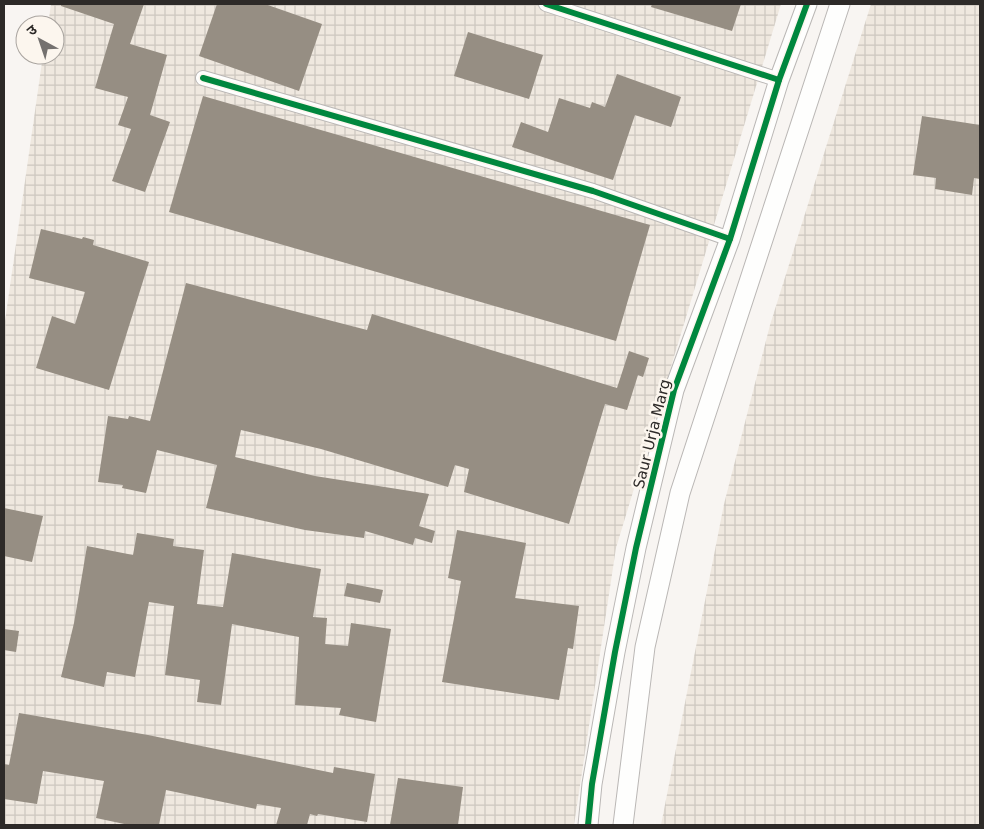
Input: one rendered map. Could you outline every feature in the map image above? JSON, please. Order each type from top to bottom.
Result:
[{"type":"street","points":[[546,4],[779,80]]},
{"type":"street","name":"Saur Urja Marg","points":[[588,825],[592,784],[615,652],[636,548],[674,390],[730,239],[779,80],[807,4]]},
{"type":"street","points":[[623,825],[645,646],[680,493],[840,4]]},
{"type":"street","points":[[203,78],[593,191],[730,239]]},
{"type":"shaded area","points":[[51,4],[781,4],[616,548],[574,825],[4,825],[4,328],[42,65],[65,65],[65,15],[49,15]]},
{"type":"shaded area","points":[[871,4],[980,4],[980,825],[661,825],[724,504],[770,325]]},
{"type":"building","points":[[61,4],[144,4],[130,44],[167,55],[150,115],[170,122],[145,192],[112,181],[131,129],[118,125],[128,97],[95,88],[114,24],[61,6]]},
{"type":"building","points":[[217,4],[265,4],[322,24],[299,91],[199,56]]},
{"type":"building","points":[[652,4],[741,4],[732,31],[651,7]]},
{"type":"building","points":[[468,32],[543,55],[529,99],[454,76]]},
{"type":"building","points":[[617,74],[681,97],[671,127],[635,115],[613,180],[512,147],[521,122],[548,132],[559,98],[590,108],[592,102],[605,107]]},
{"type":"building","points":[[203,96],[650,225],[616,341],[169,212]]},
{"type":"building","points":[[922,116],[980,125],[980,179],[974,178],[972,195],[935,189],[936,178],[913,175]]},
{"type":"building","points":[[41,229],[94,240],[93,245],[149,262],[109,390],[36,368],[52,316],[75,324],[85,292],[29,278]]},
{"type":"building","points":[[186,283],[367,330],[372,314],[617,388],[629,351],[649,358],[643,377],[638,375],[627,410],[605,404],[569,524],[464,492],[469,469],[455,465],[448,487],[321,449],[241,430],[235,457],[315,476],[429,494],[419,526],[435,531],[432,543],[415,538],[413,545],[365,531],[364,538],[305,530],[206,508],[217,465],[157,450],[146,493],[122,488],[123,485],[98,482],[108,416],[128,419],[129,416],[150,421]]},
{"type":"building","points":[[4,508],[43,516],[32,562],[4,556]]},
{"type":"building","points":[[457,530],[526,543],[515,598],[579,606],[573,649],[568,648],[559,700],[442,682],[461,581],[448,578]]},
{"type":"building","points":[[137,533],[174,539],[173,546],[204,550],[197,604],[223,607],[232,553],[321,569],[313,617],[327,618],[325,644],[348,646],[351,623],[391,629],[376,722],[339,715],[341,708],[295,705],[299,637],[232,624],[221,705],[197,702],[200,680],[165,675],[174,606],[149,602],[135,677],[107,672],[104,687],[61,677],[74,623],[87,546],[133,555]]},
{"type":"building","points":[[347,583],[383,590],[380,603],[344,596]]},
{"type":"building","points":[[4,629],[19,631],[16,652],[4,650]]},
{"type":"building","points":[[19,713],[148,735],[333,773],[334,767],[375,774],[367,822],[310,814],[307,825],[276,825],[281,808],[257,804],[256,809],[166,790],[159,825],[129,825],[96,818],[104,781],[43,771],[37,804],[4,799],[4,764],[9,765]]},
{"type":"building","points":[[398,778],[463,787],[458,825],[390,825]]},
{"type":"cycle path","points":[[546,4],[779,80]]},
{"type":"cycle path","points":[[588,825],[592,784],[615,652],[636,548],[674,390],[730,239],[779,80],[807,4]]},
{"type":"cycle path","points":[[203,78],[593,191],[730,239]]}]
